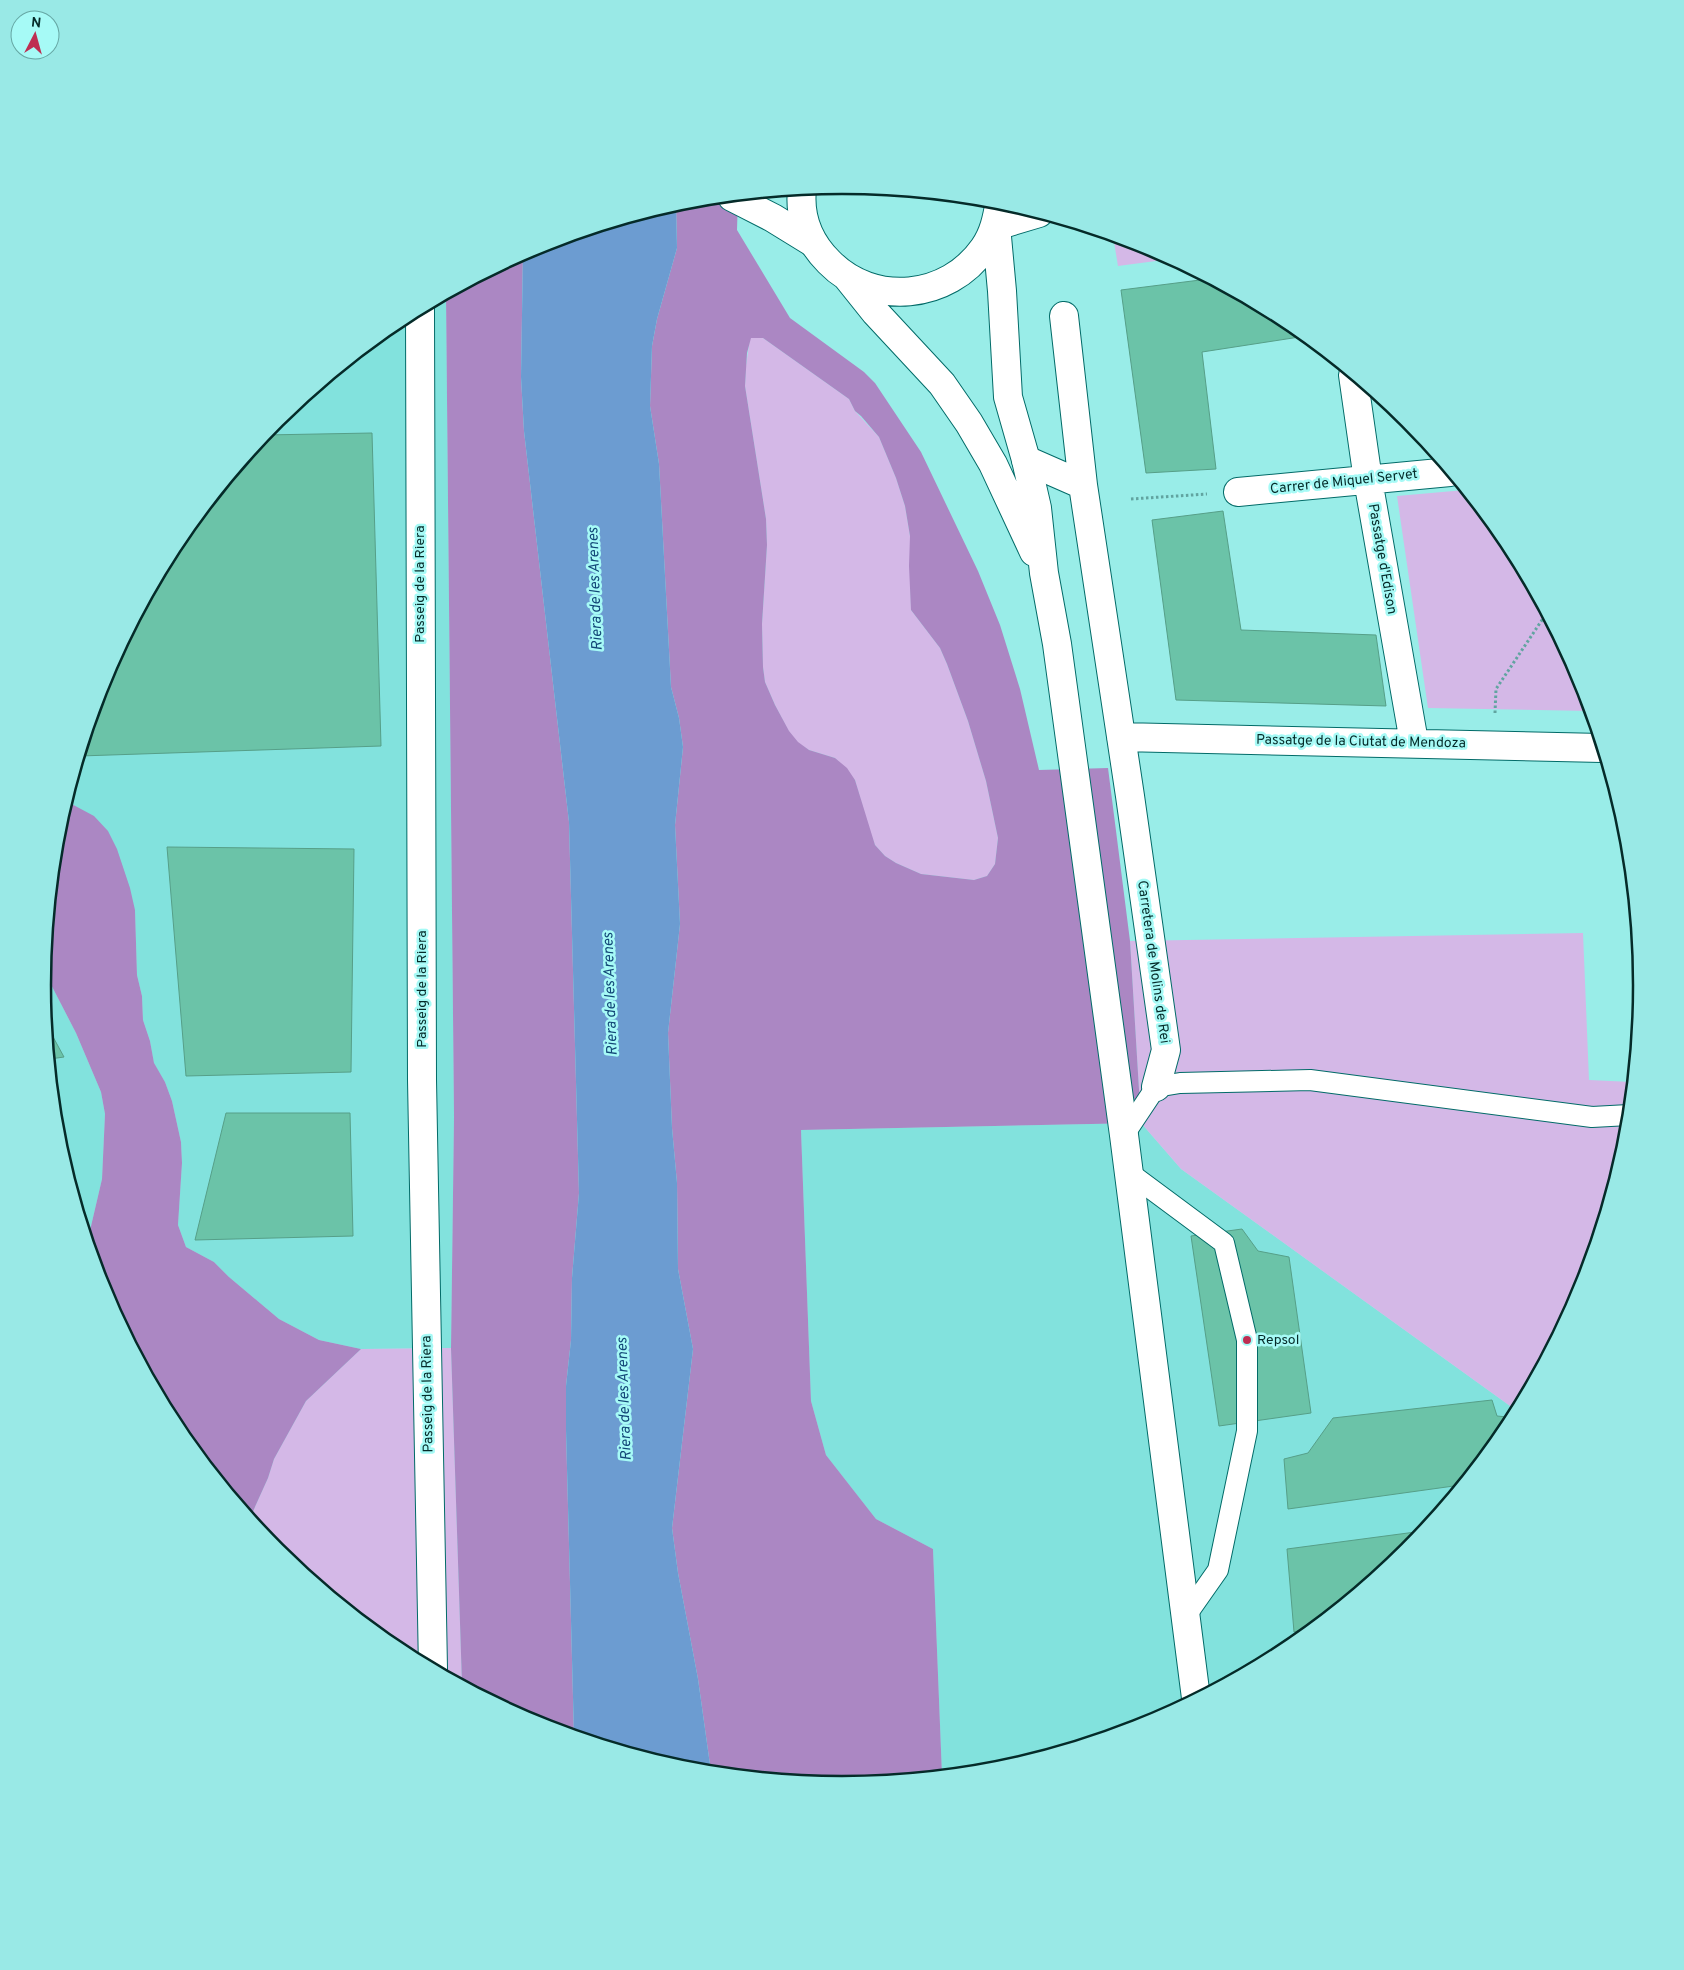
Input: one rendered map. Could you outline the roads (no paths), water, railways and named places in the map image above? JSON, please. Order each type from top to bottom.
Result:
[{"type":"street","points":[[801,196],[800,203],[812,242],[942,384],[969,423],[994,464],[1044,573]]},
{"type":"street","points":[[741,201],[812,242]]},
{"type":"street","points":[[846,277],[876,290],[899,293],[923,290],[943,284],[972,263],[985,247],[998,214]]},
{"type":"street","points":[[998,214],[1015,214]]},
{"type":"street","points":[[998,214],[1008,397],[1037,508],[1044,573],[1057,644],[1124,1135],[1195,1692]]},
{"type":"street","name":"Carretera de Molins de Rei","points":[[1064,316],[1083,485],[1166,1050],[1156,1087]]},
{"type":"street","name":"Passeig de la Riera","points":[[420,317],[422,1080],[433,1661]]},
{"type":"street","name":"Passatge d'Edison","points":[[1354,383],[1368,480],[1414,742]]},
{"type":"street","points":[[1026,460],[1083,485]]},
{"type":"street","name":"Carrer de Miquel Servet","points":[[1238,492],[1444,473]]},
{"type":"street","name":"Passatge de la Ciutat de Mendoza","points":[[1121,737],[1414,742],[1596,748]]},
{"type":"lane","points":[[1156,1087],[1180,1083],[1310,1080],[1592,1117],[1622,1115]]},
{"type":"lane","name":"Carretera de Molins de Rei","points":[[1124,1135],[1156,1087]]},
{"type":"lane","points":[[1128,1170],[1224,1243],[1246,1340],[1247,1430],[1218,1570],[1185,1617]]},
{"type":"water","name":"Riera de les Arenes","points":[[676,212],[677,248],[657,319],[652,346],[650,406],[659,464],[671,687],[679,718],[683,747],[675,825],[680,924],[668,1033],[672,1128],[677,1183],[678,1269],[693,1349],[672,1528],[678,1573],[698,1679],[710,1764],[637,1749],[574,1729],[566,1386],[571,1340],[572,1278],[579,1193],[569,822],[524,431],[521,377],[523,262],[588,236]]},
{"type":"place","name":"Repsol","points":[[1247,1340]]}]
